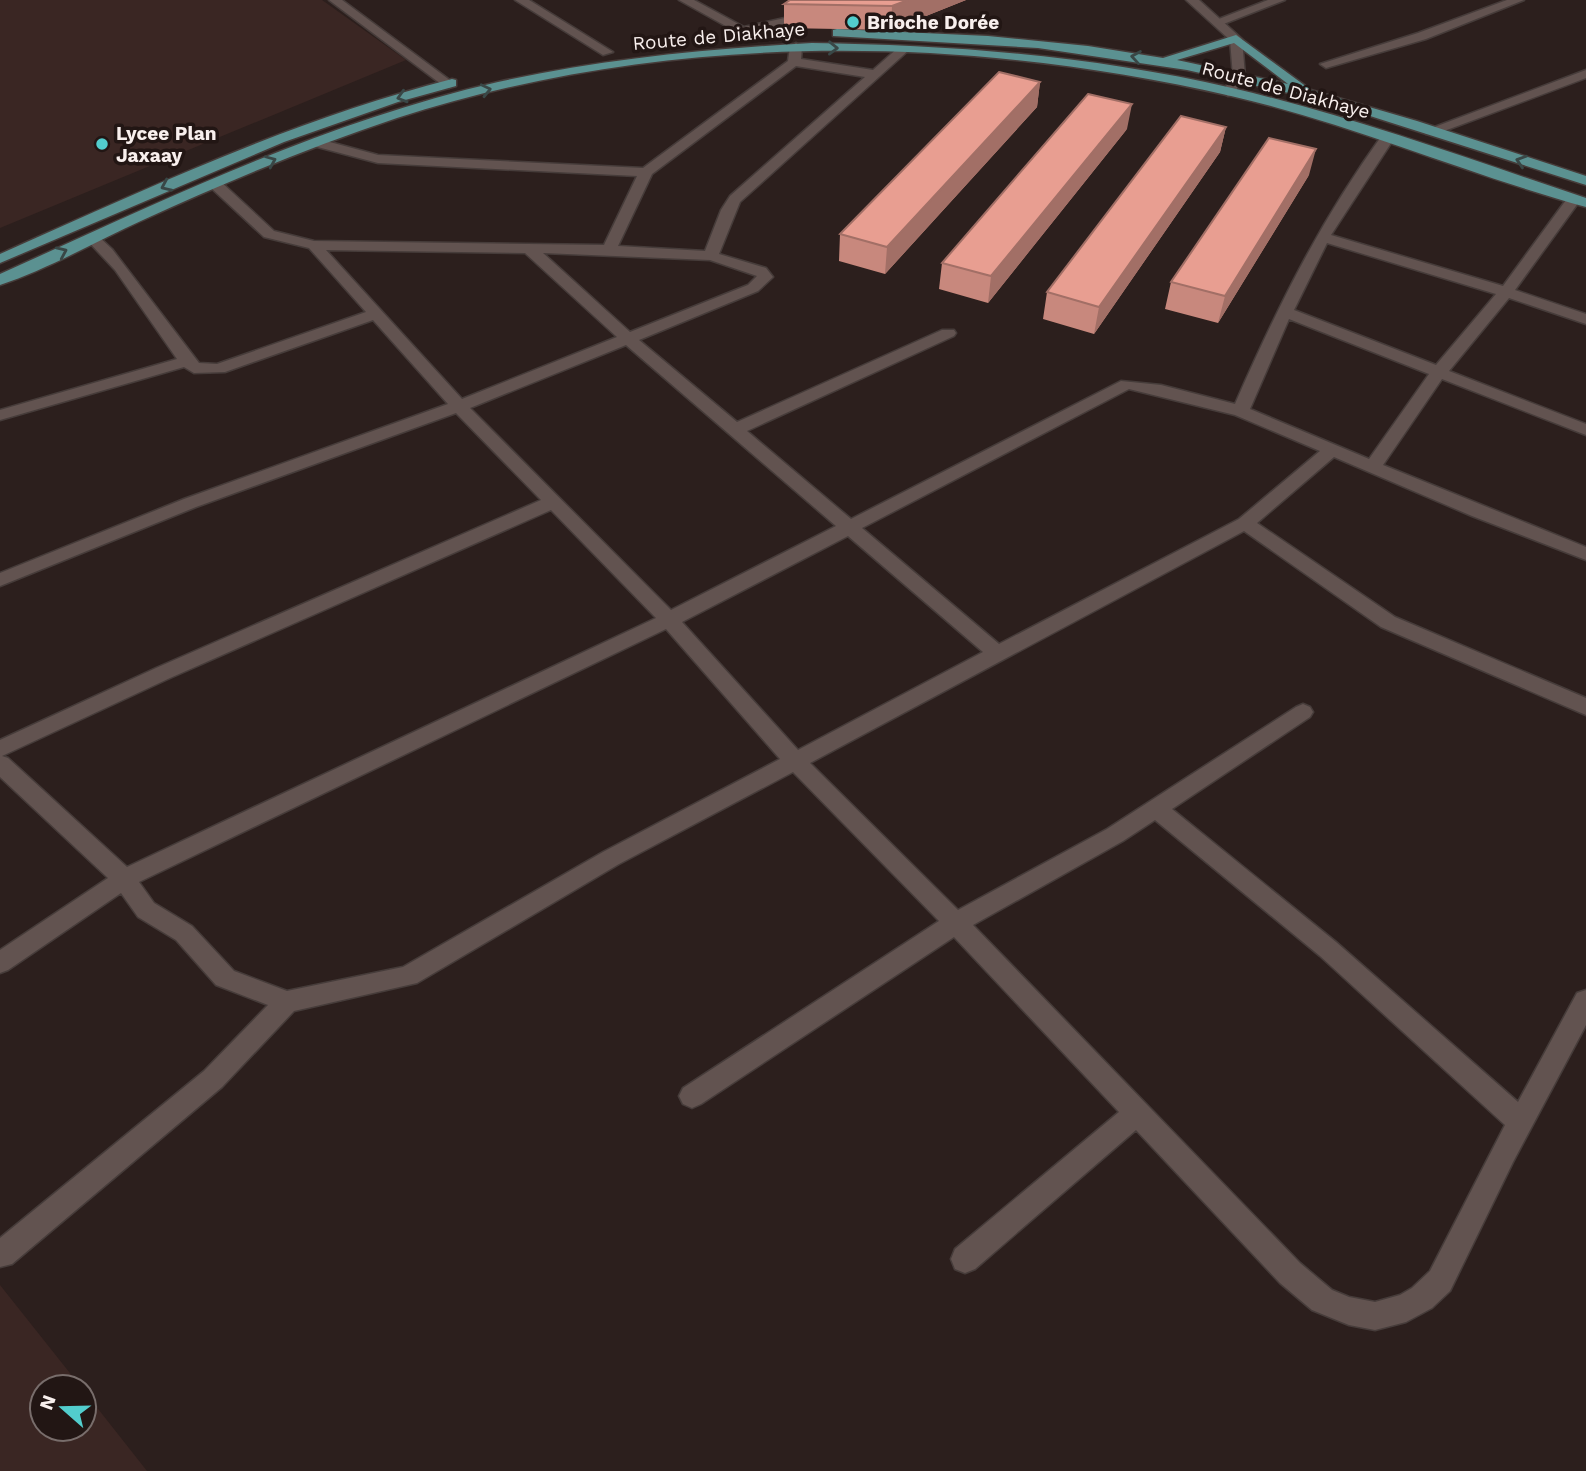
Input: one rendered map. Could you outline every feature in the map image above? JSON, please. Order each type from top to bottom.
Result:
[{"type":"main road","name":"Route de Diakhaye","points":[[0,259],[297,131],[359,110],[513,69],[607,52],[743,34],[960,36],[1162,61],[1239,76],[1309,95],[1586,181]]},
{"type":"main road","points":[[1162,61],[1236,39],[1309,95]]},
{"type":"main road","name":"Route de Diakhaye","points":[[0,280],[315,142],[402,112],[544,76],[709,52],[796,47],[904,49],[1042,59],[1154,76],[1291,107],[1580,201]]},
{"type":"street","points":[[335,0],[461,81]]},
{"type":"street","points":[[521,0],[607,52]]},
{"type":"street","points":[[685,0],[743,34],[793,20],[825,0]]},
{"type":"street","points":[[1192,0],[1236,39],[1239,76],[1228,92]]},
{"type":"street","points":[[1217,22],[1279,0]]},
{"type":"street","points":[[1326,64],[1422,36],[1518,0]]},
{"type":"street","points":[[794,62],[796,47]]},
{"type":"street","points":[[711,256],[728,210],[735,199],[904,49]]},
{"type":"street","points":[[609,250],[646,172],[794,62],[873,74]]},
{"type":"street","points":[[1431,131],[1586,74]]},
{"type":"street","points":[[1241,411],[1283,311],[1322,237],[1362,172],[1388,137]]},
{"type":"street","points":[[315,142],[378,159],[646,172]]},
{"type":"street","points":[[0,580],[190,503],[458,406],[753,288],[765,277],[761,271],[711,256],[527,247],[314,245],[269,234],[215,184]]},
{"type":"street","points":[[1372,467],[1438,374],[1580,201]]},
{"type":"street","points":[[1322,237],[1586,319]]},
{"type":"street","points":[[92,238],[108,252],[178,352],[194,368],[219,369],[375,314]]},
{"type":"street","points":[[314,245],[458,406],[669,620],[796,762],[956,923],[1290,1273],[1322,1300],[1349,1311],[1375,1316],[1406,1308],[1440,1281],[1586,1002]]},
{"type":"street","points":[[527,247],[626,337],[997,653]]},
{"type":"street","points":[[1283,311],[1586,430]]},
{"type":"street","points":[[734,430],[948,333]]},
{"type":"street","points":[[0,415],[187,361]]},
{"type":"street","points":[[0,963],[124,879],[669,620],[1127,384],[1241,411],[1331,451],[1586,554]]},
{"type":"street","points":[[0,764],[124,879],[146,910],[184,933],[225,978],[287,1002],[408,976],[611,858],[1245,523],[1331,451]]},
{"type":"street","points":[[0,749],[163,673],[553,502]]},
{"type":"street","points":[[1245,523],[1388,622],[1586,707]]},
{"type":"street","points":[[692,1096],[956,923],[1074,860],[1157,809],[1303,712]]},
{"type":"street","points":[[1157,809],[1328,949],[1522,1122]]},
{"type":"street","points":[[2,1254],[213,1079],[287,1002]]},
{"type":"street","points":[[965,1259],[1136,1114]]},
{"type":"shaded area","name":"Lycee Plan Jaxaay","points":[[0,0],[322,0],[406,60],[0,228]]},
{"type":"shaded area","points":[[0,1285],[70,1373],[28,1373],[28,1443],[98,1443],[98,1409],[147,1471],[0,1471]]},
{"type":"building","points":[[790,0],[908,0],[892,6],[784,4]]},
{"type":"building","points":[[999,72],[1040,82],[887,247],[840,234]]},
{"type":"building","points":[[1088,94],[1132,104],[991,276],[942,263]]},
{"type":"building","points":[[1181,116],[1226,127],[1099,307],[1047,292]]},
{"type":"building","points":[[1269,138],[1316,149],[1225,296],[1171,282]]},
{"type":"place","name":"Brioche Dorée","points":[[853,22]]},
{"type":"place","name":"Lycee Plan Jaxaay","points":[[102,144]]}]
